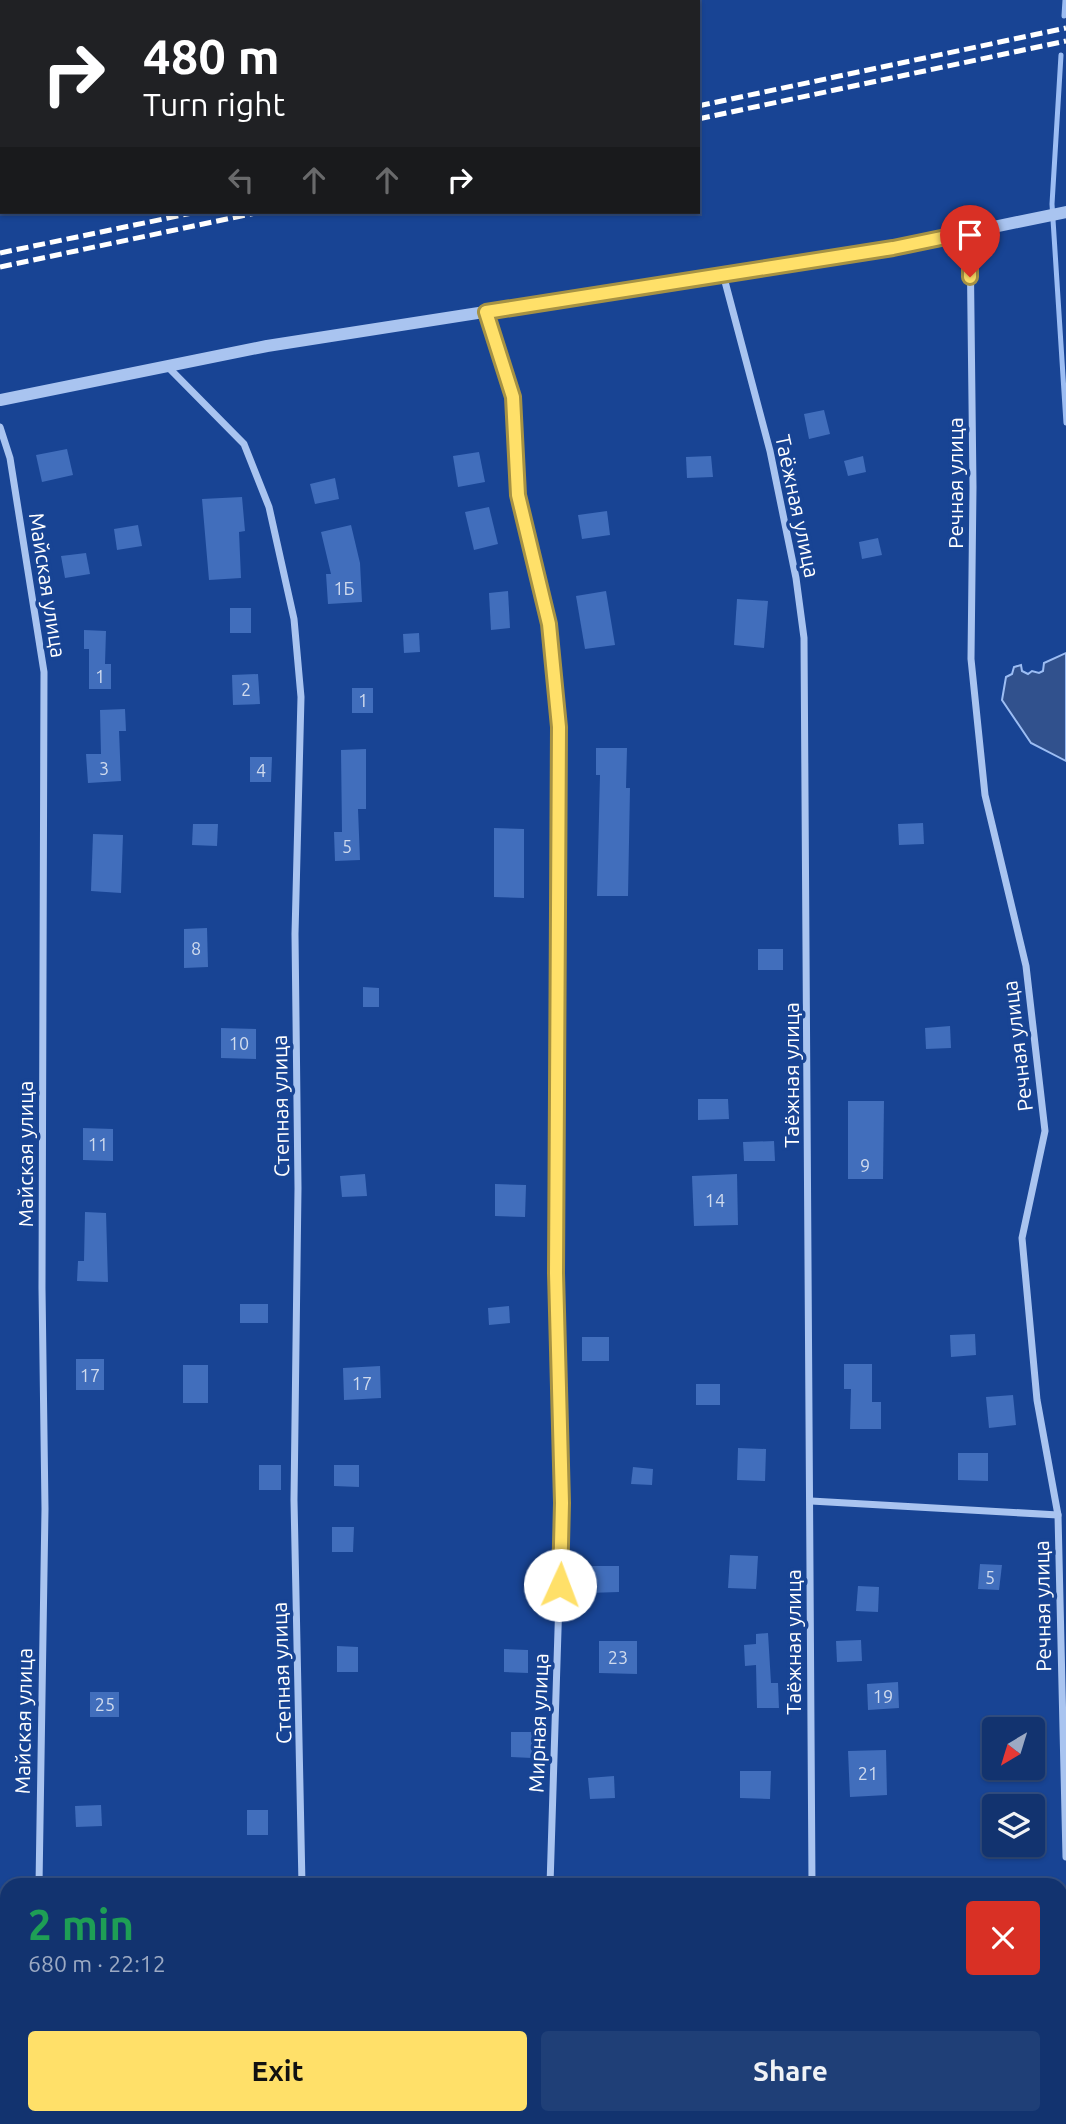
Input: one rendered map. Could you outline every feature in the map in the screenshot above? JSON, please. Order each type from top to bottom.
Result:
[{"type":"street","points":[[0,400],[267,346],[893,248],[1066,212]]},
{"type":"street","name":"Речная улица","points":[[970,232],[974,487],[971,659],[985,794],[1026,966],[1045,1131],[1022,1238],[1037,1400],[1058,1516],[1066,1857]]},
{"type":"street","name":"Таёжная улица","points":[[723,274],[770,451],[796,578],[804,638],[812,1878]]},
{"type":"street","name":"Мирная улица","points":[[486,312],[513,397],[518,495],[549,624],[559,727],[556,1273],[562,1503],[550,1878]]},
{"type":"street","name":"Степная улица","points":[[167,366],[244,444],[269,507],[294,619],[301,698],[295,933],[298,1188],[294,1500],[303,1878]]},
{"type":"street","name":"Майская улица","points":[[0,427],[10,457],[44,672],[42,1288],[45,1509],[39,1878]]},
{"type":"street","points":[[810,1501],[1058,1516]]},
{"type":"water","points":[[1066,653],[1066,761],[1031,743],[1002,700],[1006,677],[1012,674],[1014,667],[1021,665],[1022,671],[1028,674],[1032,671],[1039,673],[1043,671],[1044,663]]},
{"type":"building","points":[[824,410],[830,434],[809,439],[804,414]]},
{"type":"building","points":[[67,449],[73,475],[42,482],[36,455]]},
{"type":"building","points":[[479,452],[485,482],[458,487],[453,456]]},
{"type":"building","points":[[711,456],[713,477],[687,478],[686,457]]},
{"type":"building","points":[[863,456],[866,472],[848,476],[844,461]]},
{"type":"building","points":[[335,478],[339,499],[315,504],[310,484]]},
{"type":"building","points":[[242,497],[245,531],[239,532],[241,578],[209,580],[202,499]]},
{"type":"building","points":[[489,507],[498,544],[474,550],[465,512]]},
{"type":"building","points":[[607,511],[610,535],[582,539],[578,515]]},
{"type":"building","points":[[138,525],[142,546],[117,550],[114,529]]},
{"type":"building","points":[[351,525],[360,563],[362,602],[328,604],[326,574],[331,574],[321,532]]},
{"type":"building","points":[[878,538],[882,555],[862,559],[859,542]]},
{"type":"building","points":[[86,553],[90,574],[65,578],[61,556]]},
{"type":"building","points":[[508,591],[510,628],[491,630],[489,593]]},
{"type":"building","points":[[606,591],[615,645],[585,649],[576,596]]},
{"type":"building","points":[[737,599],[768,601],[764,648],[734,645]]},
{"type":"building","points":[[230,608],[251,608],[251,633],[230,633]]},
{"type":"building","points":[[84,630],[106,631],[105,664],[111,664],[111,689],[89,689],[89,649],[84,649]]},
{"type":"building","points":[[419,633],[420,652],[404,653],[403,634]]},
{"type":"building","points":[[258,674],[260,704],[233,705],[232,675]]},
{"type":"building","points":[[352,688],[373,688],[373,713],[352,713]]},
{"type":"building","points":[[125,709],[126,731],[119,731],[121,781],[88,783],[86,754],[101,754],[100,710]]},
{"type":"building","points":[[596,748],[627,748],[626,788],[630,788],[628,896],[597,896],[600,775],[596,775]]},
{"type":"building","points":[[366,749],[366,809],[358,809],[360,860],[335,861],[334,832],[342,832],[341,750]]},
{"type":"building","points":[[250,757],[272,757],[271,782],[250,782]]},
{"type":"building","points":[[923,823],[924,844],[899,845],[898,824]]},
{"type":"building","points":[[193,824],[218,824],[217,846],[192,845]]},
{"type":"building","points":[[494,828],[524,829],[524,898],[494,897]]},
{"type":"building","points":[[93,834],[123,835],[121,893],[91,891]]},
{"type":"building","points":[[207,928],[208,967],[184,968],[184,929]]},
{"type":"building","points":[[758,949],[783,949],[783,970],[758,970]]},
{"type":"building","points":[[363,987],[379,988],[379,1007],[363,1007]]},
{"type":"building","points":[[950,1026],[951,1048],[926,1049],[925,1028]]},
{"type":"building","points":[[221,1028],[256,1029],[256,1059],[221,1058]]},
{"type":"building","points":[[698,1099],[728,1099],[729,1119],[698,1120]]},
{"type":"building","points":[[848,1101],[884,1101],[883,1179],[848,1179]]},
{"type":"building","points":[[83,1128],[113,1129],[113,1161],[83,1160]]},
{"type":"building","points":[[774,1141],[775,1161],[744,1161],[743,1142]]},
{"type":"building","points":[[365,1174],[367,1196],[342,1197],[340,1176]]},
{"type":"building","points":[[737,1174],[738,1225],[694,1226],[692,1176]]},
{"type":"building","points":[[495,1184],[526,1185],[525,1217],[495,1216]]},
{"type":"building","points":[[85,1212],[106,1213],[108,1282],[77,1281],[78,1261],[84,1261]]},
{"type":"building","points":[[240,1304],[268,1304],[268,1323],[240,1323]]},
{"type":"building","points":[[509,1306],[510,1323],[489,1325],[488,1308]]},
{"type":"building","points":[[975,1334],[976,1355],[951,1357],[950,1335]]},
{"type":"building","points":[[582,1337],[609,1337],[609,1361],[582,1361]]},
{"type":"building","points":[[76,1359],[104,1359],[104,1390],[76,1390]]},
{"type":"building","points":[[844,1364],[872,1364],[872,1402],[881,1402],[881,1429],[850,1429],[851,1389],[844,1389]]},
{"type":"building","points":[[183,1365],[208,1365],[208,1403],[183,1403]]},
{"type":"building","points":[[380,1366],[381,1398],[344,1400],[343,1368]]},
{"type":"building","points":[[696,1384],[720,1384],[720,1405],[696,1405]]},
{"type":"building","points":[[1013,1395],[1016,1425],[989,1428],[986,1397]]},
{"type":"building","points":[[738,1448],[766,1449],[765,1481],[737,1480]]},
{"type":"building","points":[[958,1453],[988,1453],[988,1481],[958,1480]]},
{"type":"building","points":[[259,1465],[281,1465],[281,1490],[259,1490]]},
{"type":"building","points":[[334,1465],[359,1465],[359,1487],[334,1486]]},
{"type":"building","points":[[633,1467],[653,1469],[652,1485],[631,1484]]},
{"type":"building","points":[[332,1527],[354,1527],[353,1552],[332,1552]]},
{"type":"building","points":[[730,1555],[758,1556],[756,1589],[728,1588]]},
{"type":"building","points":[[980,1564],[1002,1565],[999,1590],[978,1589]]},
{"type":"building","points":[[587,1566],[619,1566],[619,1592],[588,1593]]},
{"type":"building","points":[[858,1586],[879,1587],[878,1612],[856,1611]]},
{"type":"building","points":[[768,1633],[771,1683],[778,1683],[779,1708],[757,1708],[756,1665],[745,1666],[744,1645],[756,1644],[756,1634]]},
{"type":"building","points":[[861,1640],[862,1661],[837,1662],[836,1641]]},
{"type":"building","points":[[599,1641],[637,1641],[637,1674],[599,1673]]},
{"type":"building","points":[[337,1646],[358,1647],[358,1672],[337,1672]]},
{"type":"building","points":[[504,1649],[528,1650],[528,1673],[504,1672]]},
{"type":"building","points":[[898,1682],[899,1708],[868,1710],[867,1684]]},
{"type":"building","points":[[90,1692],[119,1692],[119,1717],[90,1717]]},
{"type":"building","points":[[511,1732],[533,1732],[532,1758],[511,1757]]},
{"type":"building","points":[[886,1750],[887,1795],[850,1797],[848,1751]]},
{"type":"building","points":[[740,1771],[771,1771],[770,1799],[740,1798]]},
{"type":"building","points":[[614,1776],[615,1798],[590,1799],[588,1778]]},
{"type":"building","points":[[101,1805],[102,1826],[76,1827],[75,1806]]},
{"type":"building","points":[[247,1810],[268,1810],[268,1835],[247,1835]]},
{"type":"waterway","points":[[1064,16],[1065,0]]},
{"type":"waterway","points":[[1061,55],[1052,204],[1066,423]]},
{"type":"railway","points":[[700,106],[1066,28]]},
{"type":"railway","points":[[700,119],[1066,41]]},
{"type":"railway","points":[[0,253],[187,214]]},
{"type":"railway","points":[[0,267],[251,214]]},
{"type":"route","points":[[560,1585],[562,1503],[556,1273],[559,727],[549,624],[518,495],[513,397],[486,312],[893,248],[970,232],[970,277]]}]
